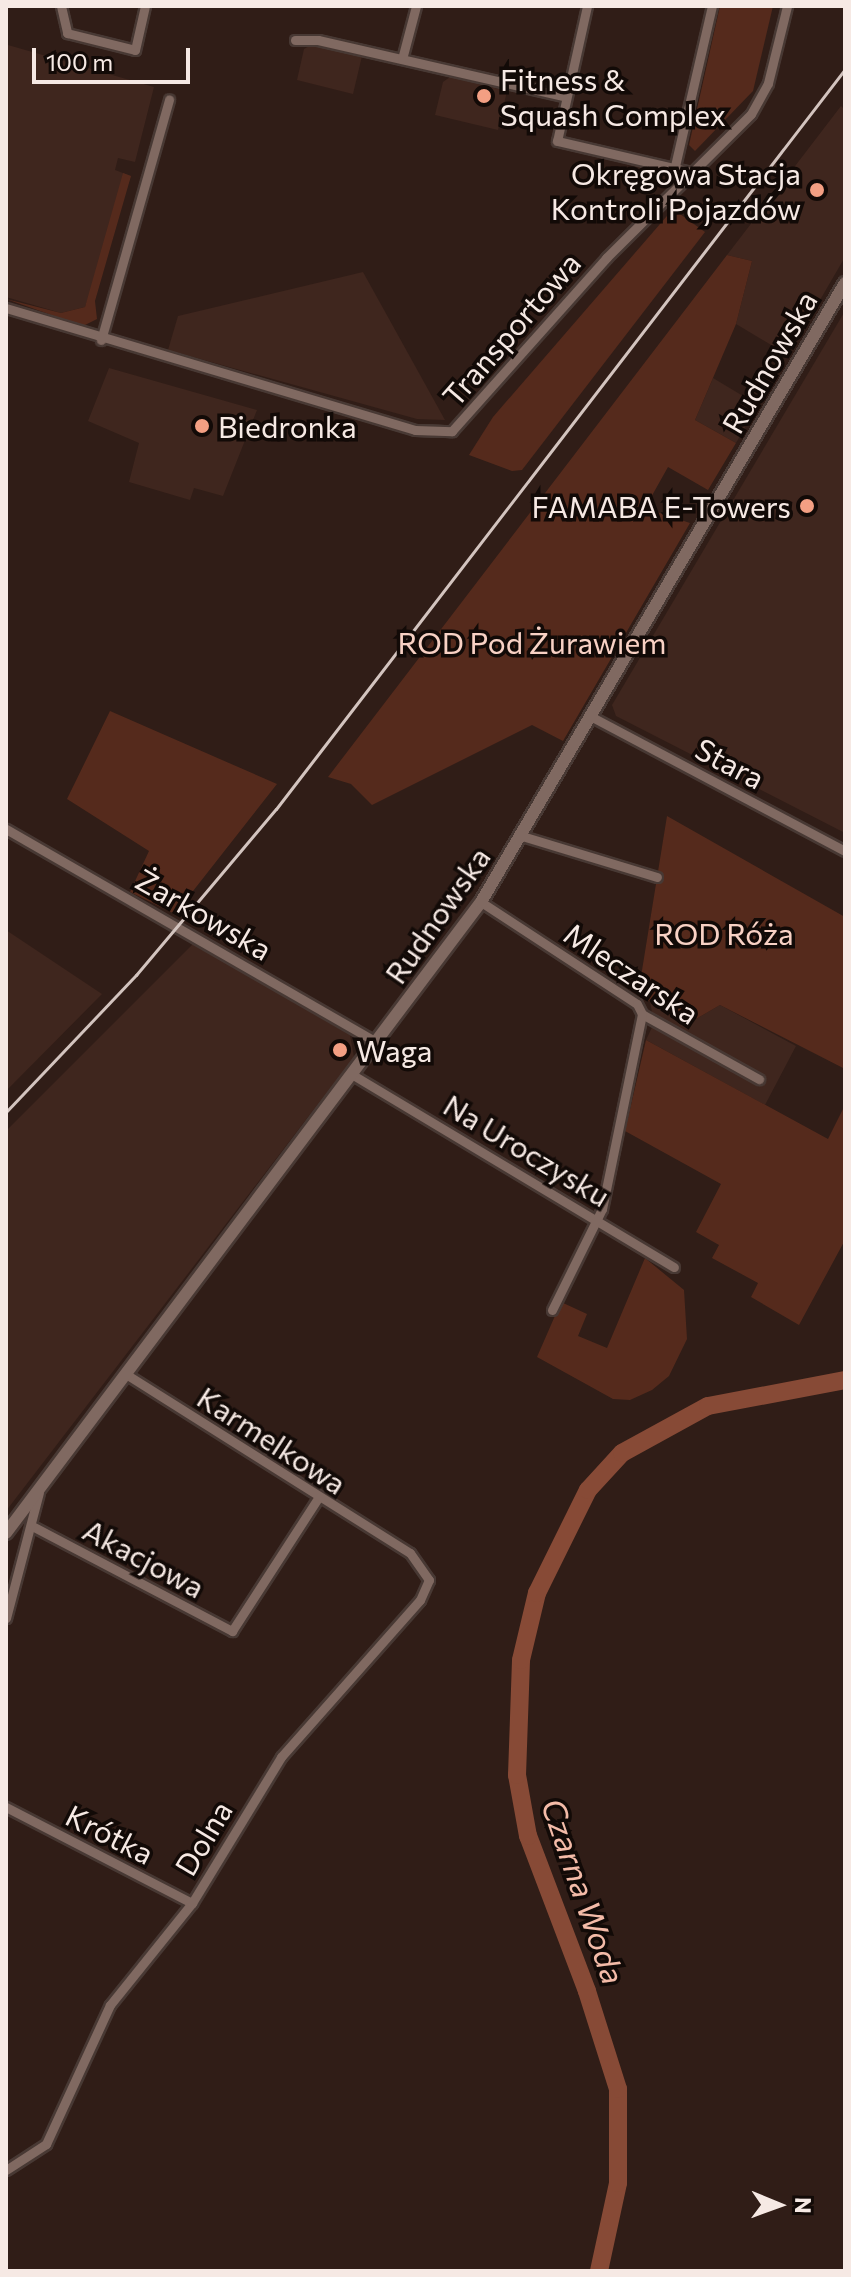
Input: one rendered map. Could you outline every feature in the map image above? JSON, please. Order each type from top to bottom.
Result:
[{"type":"main road","name":"Rudnowska","points":[[6,1533],[481,902],[845,283]]},
{"type":"street","points":[[61,6],[67,33],[135,50],[145,6]]},
{"type":"street","points":[[402,59],[416,6]]},
{"type":"street","points":[[587,6],[557,141],[691,172]]},
{"type":"street","points":[[675,166],[712,6]]},
{"type":"street","name":"Transportowa","points":[[6,308],[101,340],[442,434],[463,422],[546,323],[761,99],[787,6]]},
{"type":"street","points":[[295,40],[318,40],[566,97]]},
{"type":"street","points":[[101,340],[169,99]]},
{"type":"street","name":"Stara","points":[[592,717],[845,851]]},
{"type":"street","name":"Żarkowska","points":[[6,829],[377,1042]]},
{"type":"street","points":[[522,836],[657,877]]},
{"type":"street","name":"Mleczarska","points":[[481,902],[637,1004],[642,1014],[759,1079]]},
{"type":"street","points":[[552,1310],[596,1219],[642,1014]]},
{"type":"street","name":"Na Uroczysku","points":[[353,1075],[674,1267]]},
{"type":"street","name":"Karmelkowa","points":[[127,1375],[318,1498],[394,1542]]},
{"type":"street","points":[[6,1618],[34,1527],[39,1492]]},
{"type":"street","name":"Akacjowa","points":[[34,1527],[232,1631],[318,1498]]},
{"type":"street","name":"Dolna","points":[[6,2170],[46,2144],[110,2005],[192,1903],[281,1757],[427,1589],[422,1563],[394,1542]]},
{"type":"street","name":"Krótka","points":[[6,1807],[192,1903]]},
{"type":"shaded area","points":[[313,44],[362,56],[353,94],[297,80],[304,49]]},
{"type":"shaded area","points":[[8,45],[154,87],[135,162],[118,158],[115,170],[131,176],[85,307],[61,313],[6,297]]},
{"type":"shaded area","points":[[450,77],[507,91],[498,130],[435,115],[443,82]]},
{"type":"shaded area","points":[[841,106],[845,110],[845,257],[788,355],[736,324],[752,261],[727,255]]},
{"type":"shaded area","points":[[363,272],[445,420],[417,419],[168,350],[178,316]]},
{"type":"shaded area","points":[[845,311],[845,833],[616,716],[612,705]]},
{"type":"shaded area","points":[[109,368],[257,410],[223,496],[194,488],[190,500],[129,482],[139,443],[88,421]]},
{"type":"shaded area","points":[[713,378],[758,405],[736,443],[695,420]]},
{"type":"shaded area","points":[[6,930],[102,994],[6,1091]]},
{"type":"shaded area","points":[[193,944],[350,1035],[354,1057],[6,1511],[6,1131]]},
{"type":"shaded area","points":[[650,1002],[689,1023],[720,1005],[796,1046],[765,1105],[646,1040],[654,1023]]},
{"type":"green space","points":[[720,6],[773,6],[753,91],[695,151],[689,145]]},
{"type":"green space","points":[[123,173],[131,176],[95,301],[97,319],[83,326],[6,299],[61,313],[85,307]]},
{"type":"green space","points":[[673,209],[705,232],[522,470],[512,471],[469,455],[493,417]]},
{"type":"green space","name":"ROD Pod Żurawiem","points":[[727,255],[752,261],[736,324],[695,420],[736,443],[708,490],[668,467],[645,508],[690,523],[563,741],[532,725],[372,805],[351,784],[328,777]]},
{"type":"green space","points":[[110,711],[277,784],[175,914],[130,892],[149,851],[67,799]]},
{"type":"green space","name":"ROD Róża","points":[[667,816],[845,917],[845,1069],[720,1005],[689,1023],[638,995]]},
{"type":"green space","name":"ROD Róża","points":[[646,1040],[828,1139],[845,1105],[845,1240],[799,1325],[751,1297],[758,1283],[712,1258],[719,1245],[696,1232],[721,1184],[625,1131]]},
{"type":"green space","points":[[645,1258],[684,1290],[687,1339],[669,1376],[652,1390],[630,1400],[613,1399],[537,1357],[561,1302],[587,1314],[578,1336],[607,1348]]},
{"type":"waterway","name":"Czarna Woda","points":[[599,2271],[618,2183],[618,2089],[587,1991],[528,1836],[517,1775],[521,1660],[537,1593],[588,1490],[622,1453],[708,1406],[845,1380]]},
{"type":"railway","points":[[6,1112],[136,975],[276,809],[845,69]]},
{"type":"place","name":"Fitness & Squash Complex","points":[[484,96]]},
{"type":"place","name":"Okręgowa Stacja Kontroli Pojazdów","points":[[817,190]]},
{"type":"place","name":"Biedronka","points":[[202,426]]},
{"type":"place","name":"FAMABA E-Towers","points":[[807,506]]},
{"type":"place","name":"Waga","points":[[340,1050]]}]
